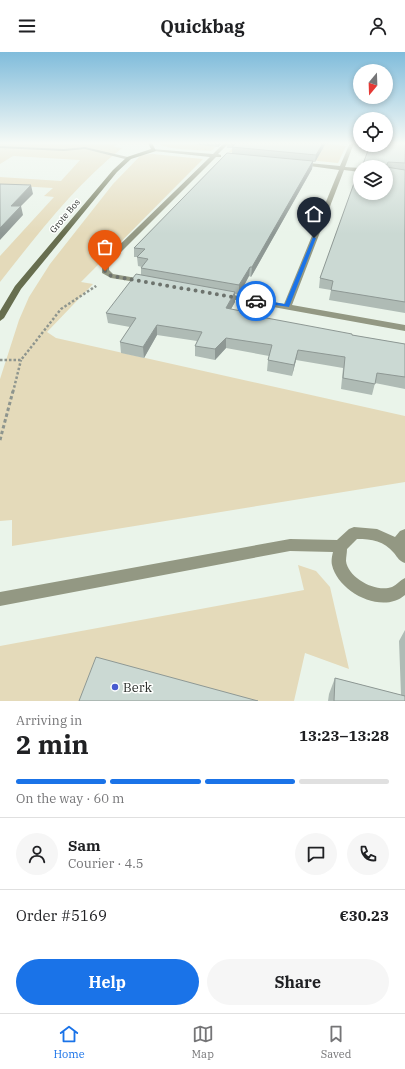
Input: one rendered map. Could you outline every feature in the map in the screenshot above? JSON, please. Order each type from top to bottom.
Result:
[{"type":"street","name":"Grote Bos","points":[[0,318],[18,288],[113,173]]},
{"type":"street","points":[[157,284],[108,274],[105,264],[197,173]]},
{"type":"street","points":[[287,306],[339,173]]},
{"type":"street","points":[[210,293],[405,328]]},
{"type":"street","points":[[402,545],[376,533],[354,533],[340,546],[339,564],[351,583],[372,595],[394,594],[405,585]]},
{"type":"street","points":[[0,599],[290,545],[340,546]]},
{"type":"path","points":[[0,440],[20,360],[61,309],[108,274]]},
{"type":"path","points":[[0,360],[20,360]]},
{"type":"shaded area","points":[[68,173],[93,173],[57,211],[0,282],[0,256],[54,197],[44,196],[53,188],[0,185],[0,177],[61,181]]},
{"type":"shaded area","points":[[123,173],[189,173],[81,282],[93,284],[47,332],[56,338],[405,416],[405,482],[12,546],[12,520],[0,521],[0,379],[19,320],[29,297],[50,264],[113,184]]},
{"type":"shaded area","points":[[298,565],[316,571],[330,587],[349,669],[305,653],[294,701],[0,701],[0,646],[304,590]]},
{"type":"building","points":[[207,173],[306,173],[252,267],[250,267],[239,285],[141,268],[148,259],[137,257],[145,249],[134,248]]},
{"type":"building","points":[[393,173],[405,173],[405,302],[331,290],[333,281],[320,278],[353,186],[353,200],[393,200]]},
{"type":"building","points":[[0,184],[31,185],[11,206],[21,206],[0,228]]},
{"type":"building","points":[[136,274],[235,292],[226,308],[241,311],[240,313],[405,344],[405,377],[377,373],[375,384],[343,378],[345,357],[298,350],[294,365],[268,360],[272,345],[226,338],[215,349],[195,346],[202,332],[157,325],[143,347],[120,342],[136,318],[106,313]]},
{"type":"building","points":[[96,657],[258,701],[79,701]]},
{"type":"building","points":[[335,678],[405,696],[405,701],[334,701]]},
{"type":"way so far","points":[[105,271],[111,276],[256,301]]},
{"type":"place","name":"Berk","points":[[115,687]]},
{"type":"route","points":[[256,301],[287,306],[314,238]]}]
